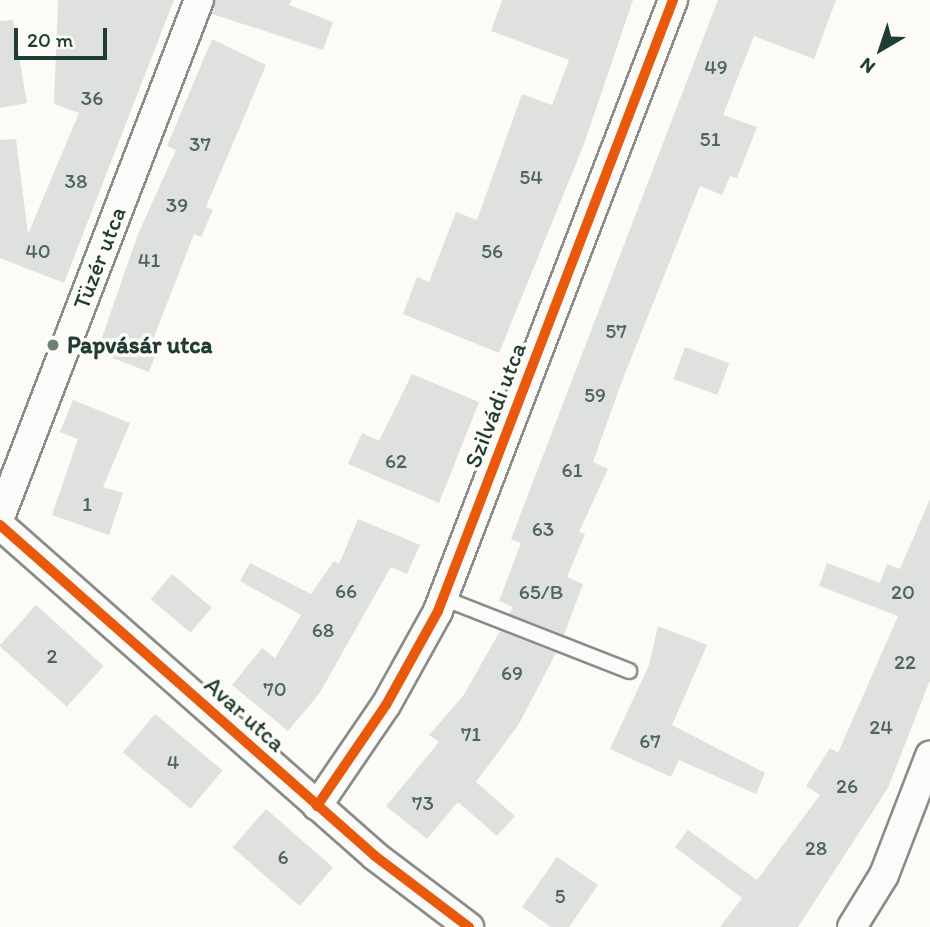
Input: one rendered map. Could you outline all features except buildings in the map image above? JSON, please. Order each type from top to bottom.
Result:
[{"type":"street","name":"Tüzér utca","points":[[1,513],[199,0]]},
{"type":"street","name":"Szilvádi utca","points":[[317,806],[386,705],[443,598],[673,0]]},
{"type":"street","name":"Avar utca","points":[[1,513],[317,806],[469,927]]},
{"type":"street","points":[[852,927],[884,875],[925,786],[930,756]]},
{"type":"lane","points":[[443,598],[629,671]]},
{"type":"cycle path","points":[[317,806],[386,705],[438,611],[673,0]]},
{"type":"cycle path","points":[[0,525],[375,856],[469,927]]},
{"type":"place","name":"Papvásár utca","points":[[53,345]]}]
